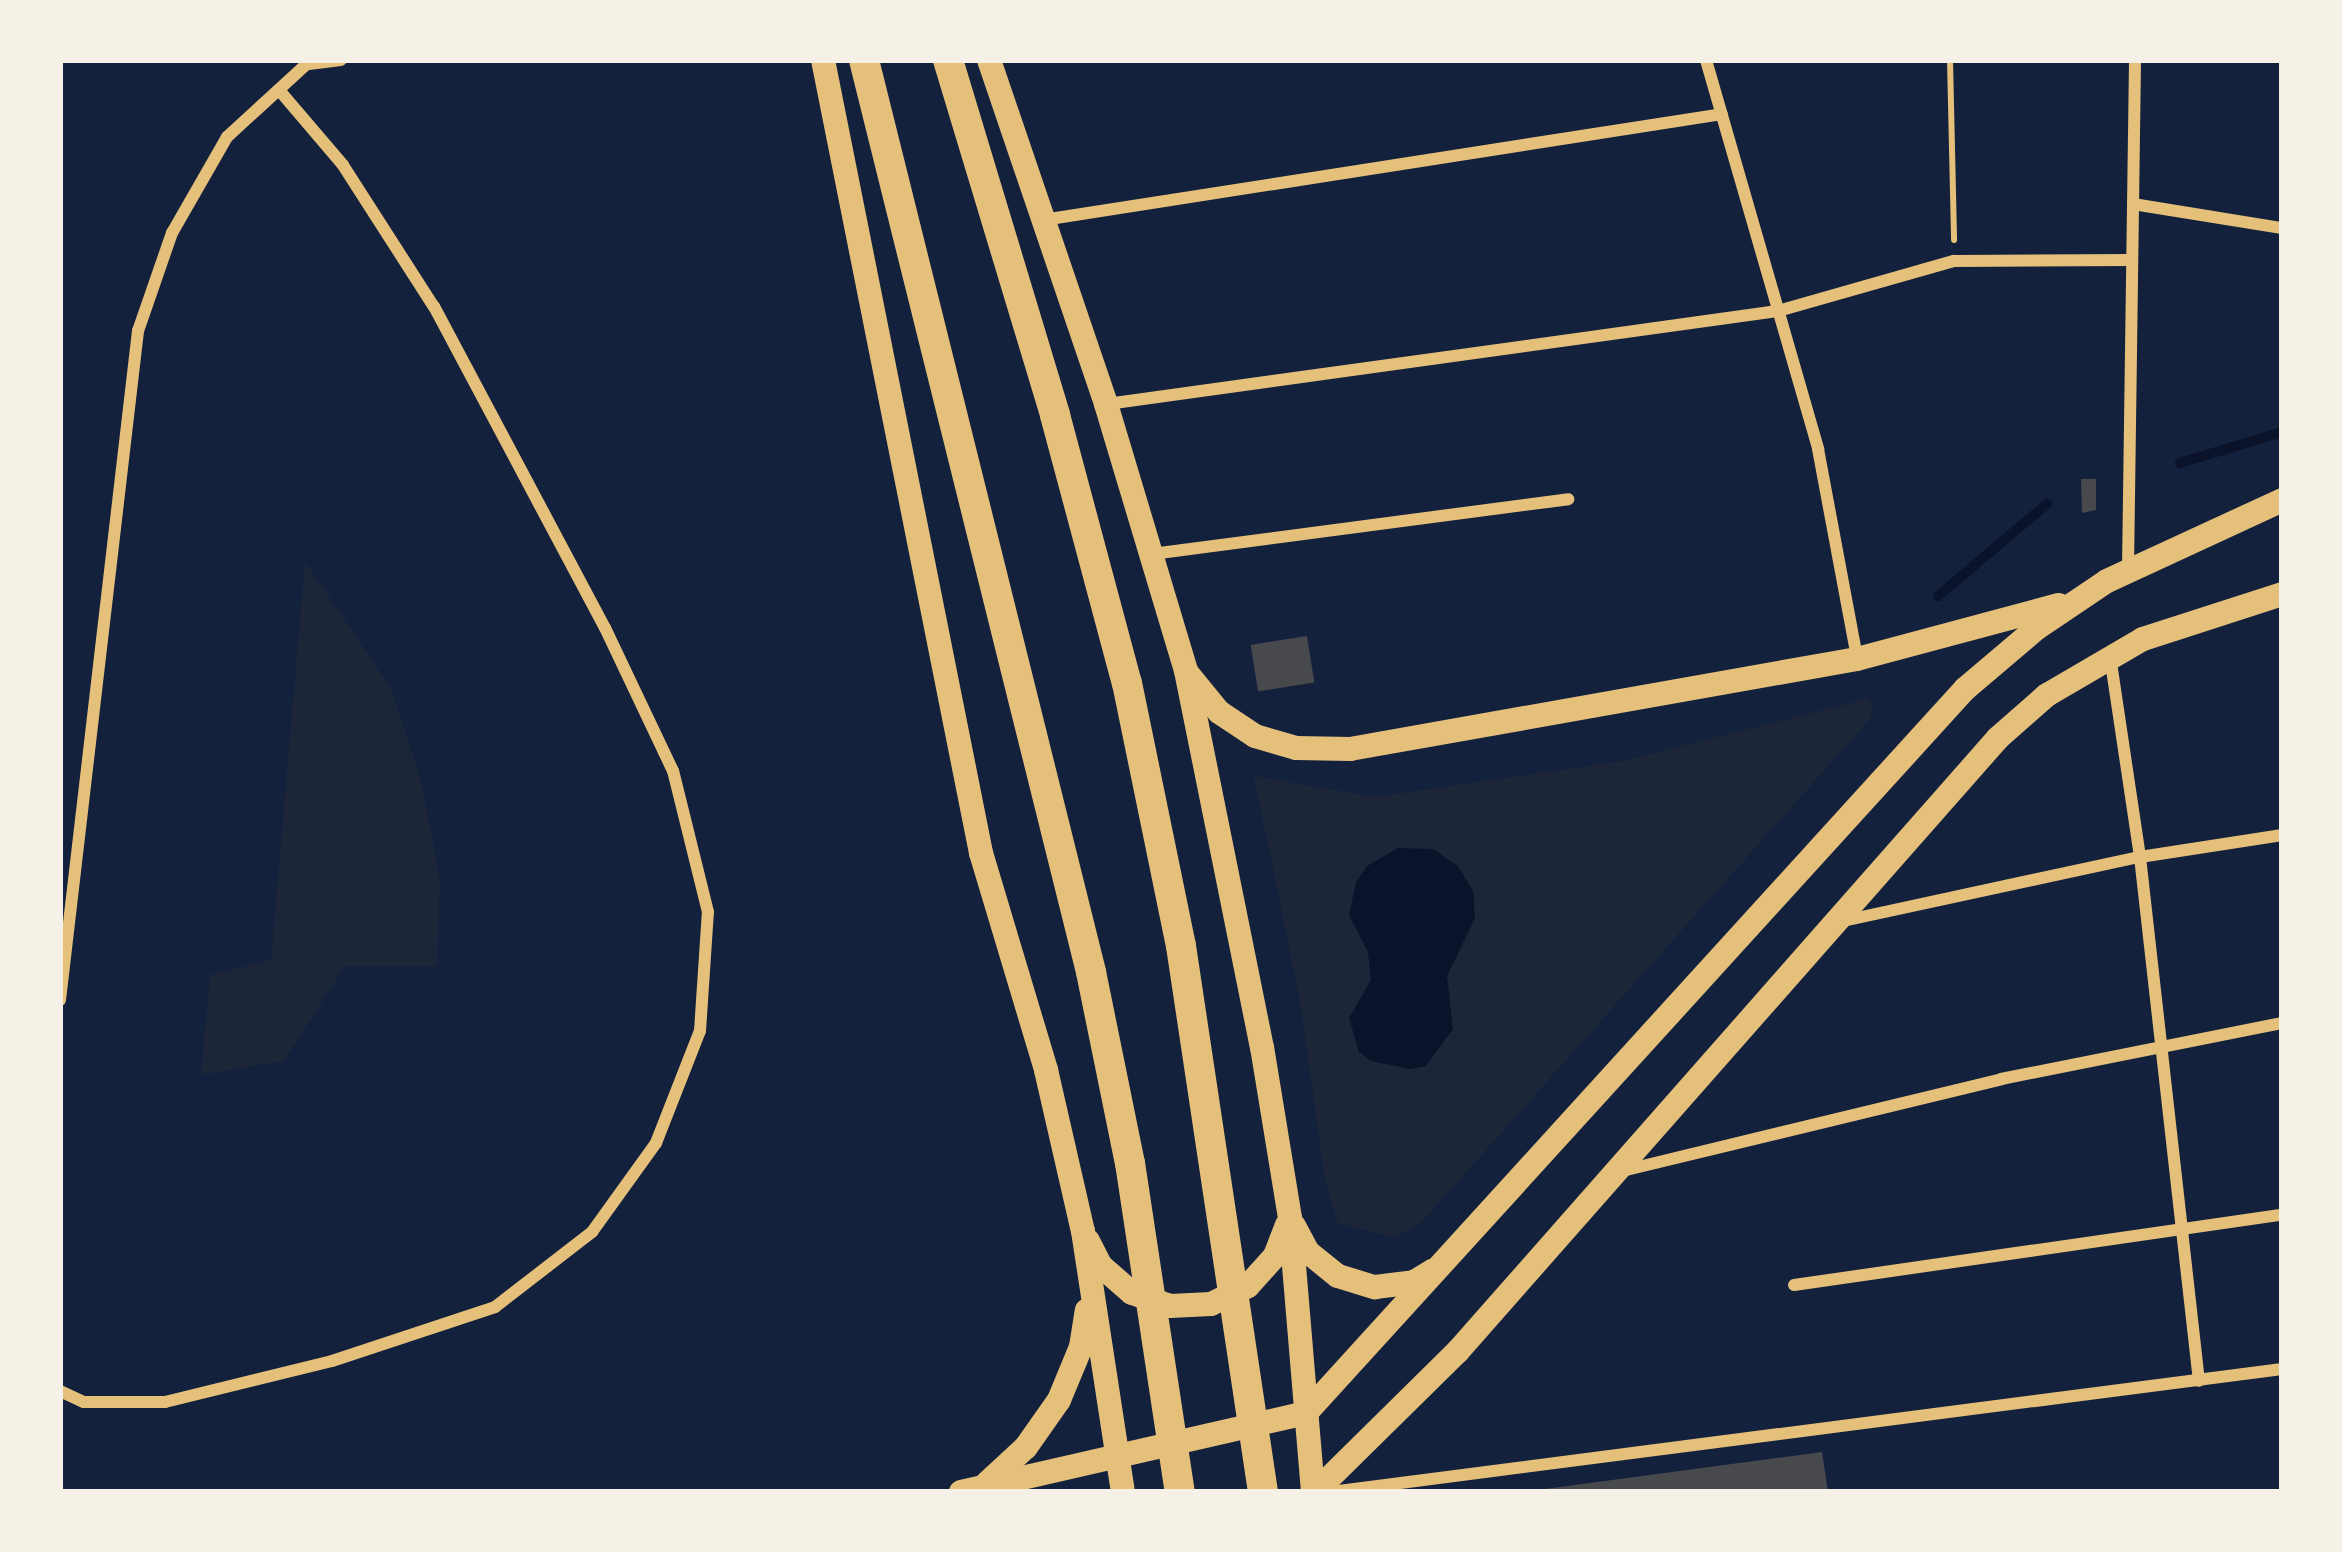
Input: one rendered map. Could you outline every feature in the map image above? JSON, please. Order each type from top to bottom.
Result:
[{"type":"main road","points":[[823,60],[981,853],[1046,1070],[1083,1231],[1124,1492]]},
{"type":"main road","points":[[864,60],[1091,972],[1130,1163],[1180,1492]]},
{"type":"main road","points":[[948,60],[1055,415],[1127,683],[1181,946],[1263,1492]]},
{"type":"main road","points":[[989,60],[1106,404],[1186,671],[1262,1047],[1290,1217],[1314,1492]]},
{"type":"main road","points":[[972,1489],[1306,1413],[1447,1263],[1933,722],[2001,657],[2078,599],[2128,569],[2282,500]]},
{"type":"main road","points":[[1314,1492],[1458,1351],[1998,738],[2047,695],[2110,656],[2179,623],[2282,594]]},
{"type":"main road","points":[[1186,671],[1219,712],[1255,736],[1296,748],[1350,749],[1857,659],[2078,599]]},
{"type":"main road","points":[[1083,1231],[1101,1266],[1132,1293],[1170,1306],[1211,1304],[1248,1286],[1275,1256],[1290,1217]]},
{"type":"main road","points":[[1290,1217],[1308,1252],[1338,1276],[1375,1287],[1414,1282],[1447,1263]]},
{"type":"main road","points":[[972,1489],[1026,1447],[1059,1400],[1081,1347],[1090,1290]]},
{"type":"street","points":[[60,1000],[138,331],[172,233],[227,137],[310,62],[341,60]]},
{"type":"street","points":[[1706,60],[1818,449],[1857,659]]},
{"type":"street","points":[[2128,569],[2135,60]]},
{"type":"street","points":[[60,1391],[84,1402],[165,1402],[332,1361],[495,1307],[592,1232],[656,1142],[700,1031],[708,912],[674,771],[605,628],[434,307],[343,165],[279,90]]},
{"type":"street","points":[[1042,220],[1722,113]]},
{"type":"street","points":[[2133,204],[2282,229]]},
{"type":"street","points":[[1106,404],[1778,311],[1954,261],[2132,260]]},
{"type":"street","points":[[1151,554],[1568,499]]},
{"type":"street","points":[[2110,656],[2140,857],[2199,1381]]},
{"type":"street","points":[[1830,924],[2140,857],[2282,835]]},
{"type":"street","points":[[1621,1171],[2162,1045],[2282,1023]]},
{"type":"street","points":[[1794,1285],[2282,1214]]},
{"type":"street","points":[[1330,1492],[2282,1369]]},
{"type":"path","points":[[1951,60],[1954,261]]},
{"type":"shaded area","points":[[305,561],[391,689],[421,780],[440,881],[437,966],[345,966],[284,1061],[201,1075],[210,975],[271,960]]},
{"type":"shaded area","points":[[1867,699],[1873,705],[1871,718],[1421,1223],[1395,1238],[1338,1223],[1325,1179],[1300,1001],[1254,776],[1375,797],[1622,761]]},
{"type":"shaded area","points":[[1398,848],[1433,849],[1458,866],[1473,891],[1475,918],[1447,976],[1453,1029],[1426,1066],[1410,1069],[1371,1061],[1359,1052],[1349,1018],[1371,980],[1368,952],[1349,915],[1356,882],[1367,866]]},
{"type":"building","points":[[2081,479],[2096,479],[2096,510],[2082,513]]},
{"type":"building","points":[[1307,636],[1314,682],[1258,691],[1251,645]]},
{"type":"building","points":[[1822,1452],[1828,1492],[1545,1489]]},
{"type":"waterway","points":[[2180,463],[2282,432]]},
{"type":"waterway","points":[[1938,596],[2047,504]]}]
